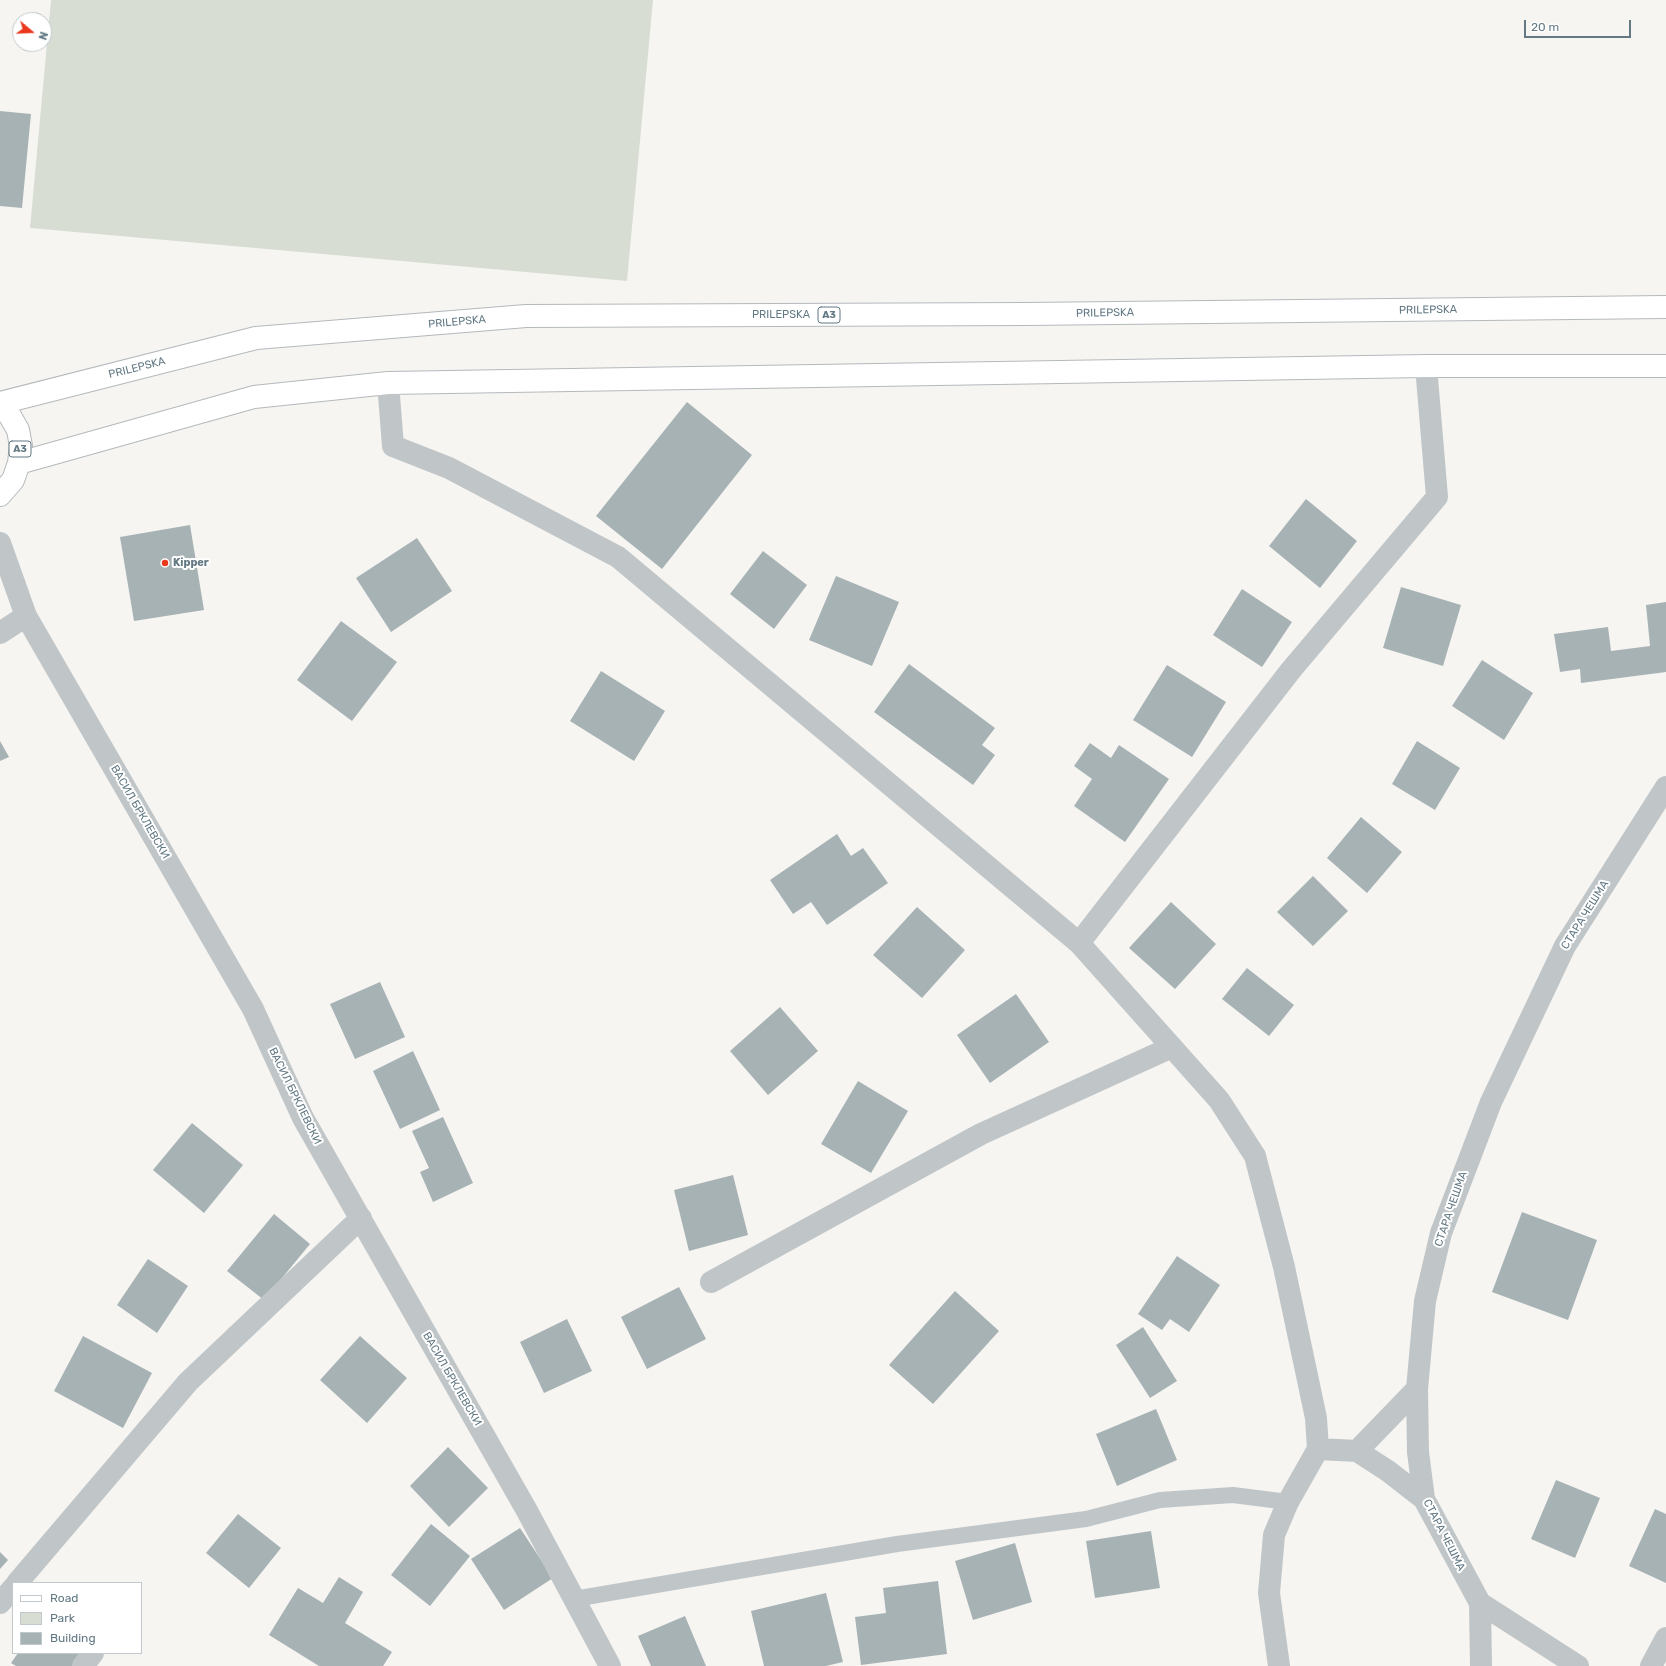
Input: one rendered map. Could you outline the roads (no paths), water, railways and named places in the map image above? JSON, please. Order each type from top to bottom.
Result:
[{"type":"main road","name":"PRILEPSKA","points":[[0,404],[256,338],[526,316],[1025,314],[1666,308]]},
{"type":"main road","name":"A3","points":[[19,463],[254,397],[388,383],[1426,366],[1666,366]]},
{"type":"main road","name":"A3","points":[[0,404],[10,416],[18,430],[20,446],[19,463],[13,480],[0,494]]},
{"type":"street","points":[[1079,943],[1292,670],[1437,496],[1426,366]]},
{"type":"street","points":[[388,383],[393,446],[449,468],[618,557],[1079,943],[1219,1100],[1255,1156],[1284,1267],[1316,1418],[1318,1449],[1288,1502],[1274,1535],[1269,1593],[1279,1666]]},
{"type":"street","name":"ВАСИЛ БРКЛЕВСКИ","points":[[0,543],[26,616],[253,1009],[303,1118],[526,1509],[610,1666]]},
{"type":"street","points":[[0,633],[26,616]]},
{"type":"street","name":"СТАРА ЧЕШМА","points":[[1481,1666],[1480,1603],[1424,1499],[1418,1452],[1417,1389],[1425,1301],[1441,1233],[1492,1102],[1565,946],[1666,787]]},
{"type":"street","points":[[711,1282],[981,1134],[1172,1047]]},
{"type":"street","points":[[18,1582],[188,1382],[361,1218]]},
{"type":"street","points":[[1357,1451],[1417,1389]]},
{"type":"street","points":[[1318,1449],[1357,1451],[1388,1471],[1424,1499]]},
{"type":"street","points":[[0,1603],[12,1589]]},
{"type":"street","points":[[1480,1603],[1578,1666]]},
{"type":"street","points":[[1651,1666],[1666,1638]]},
{"type":"street","points":[[83,1666],[92,1654]]},
{"type":"lane","points":[[574,1599],[897,1544],[1086,1519],[1160,1500],[1233,1495],[1288,1502]]},
{"type":"place","name":"Kipper","points":[[165,563]]}]
